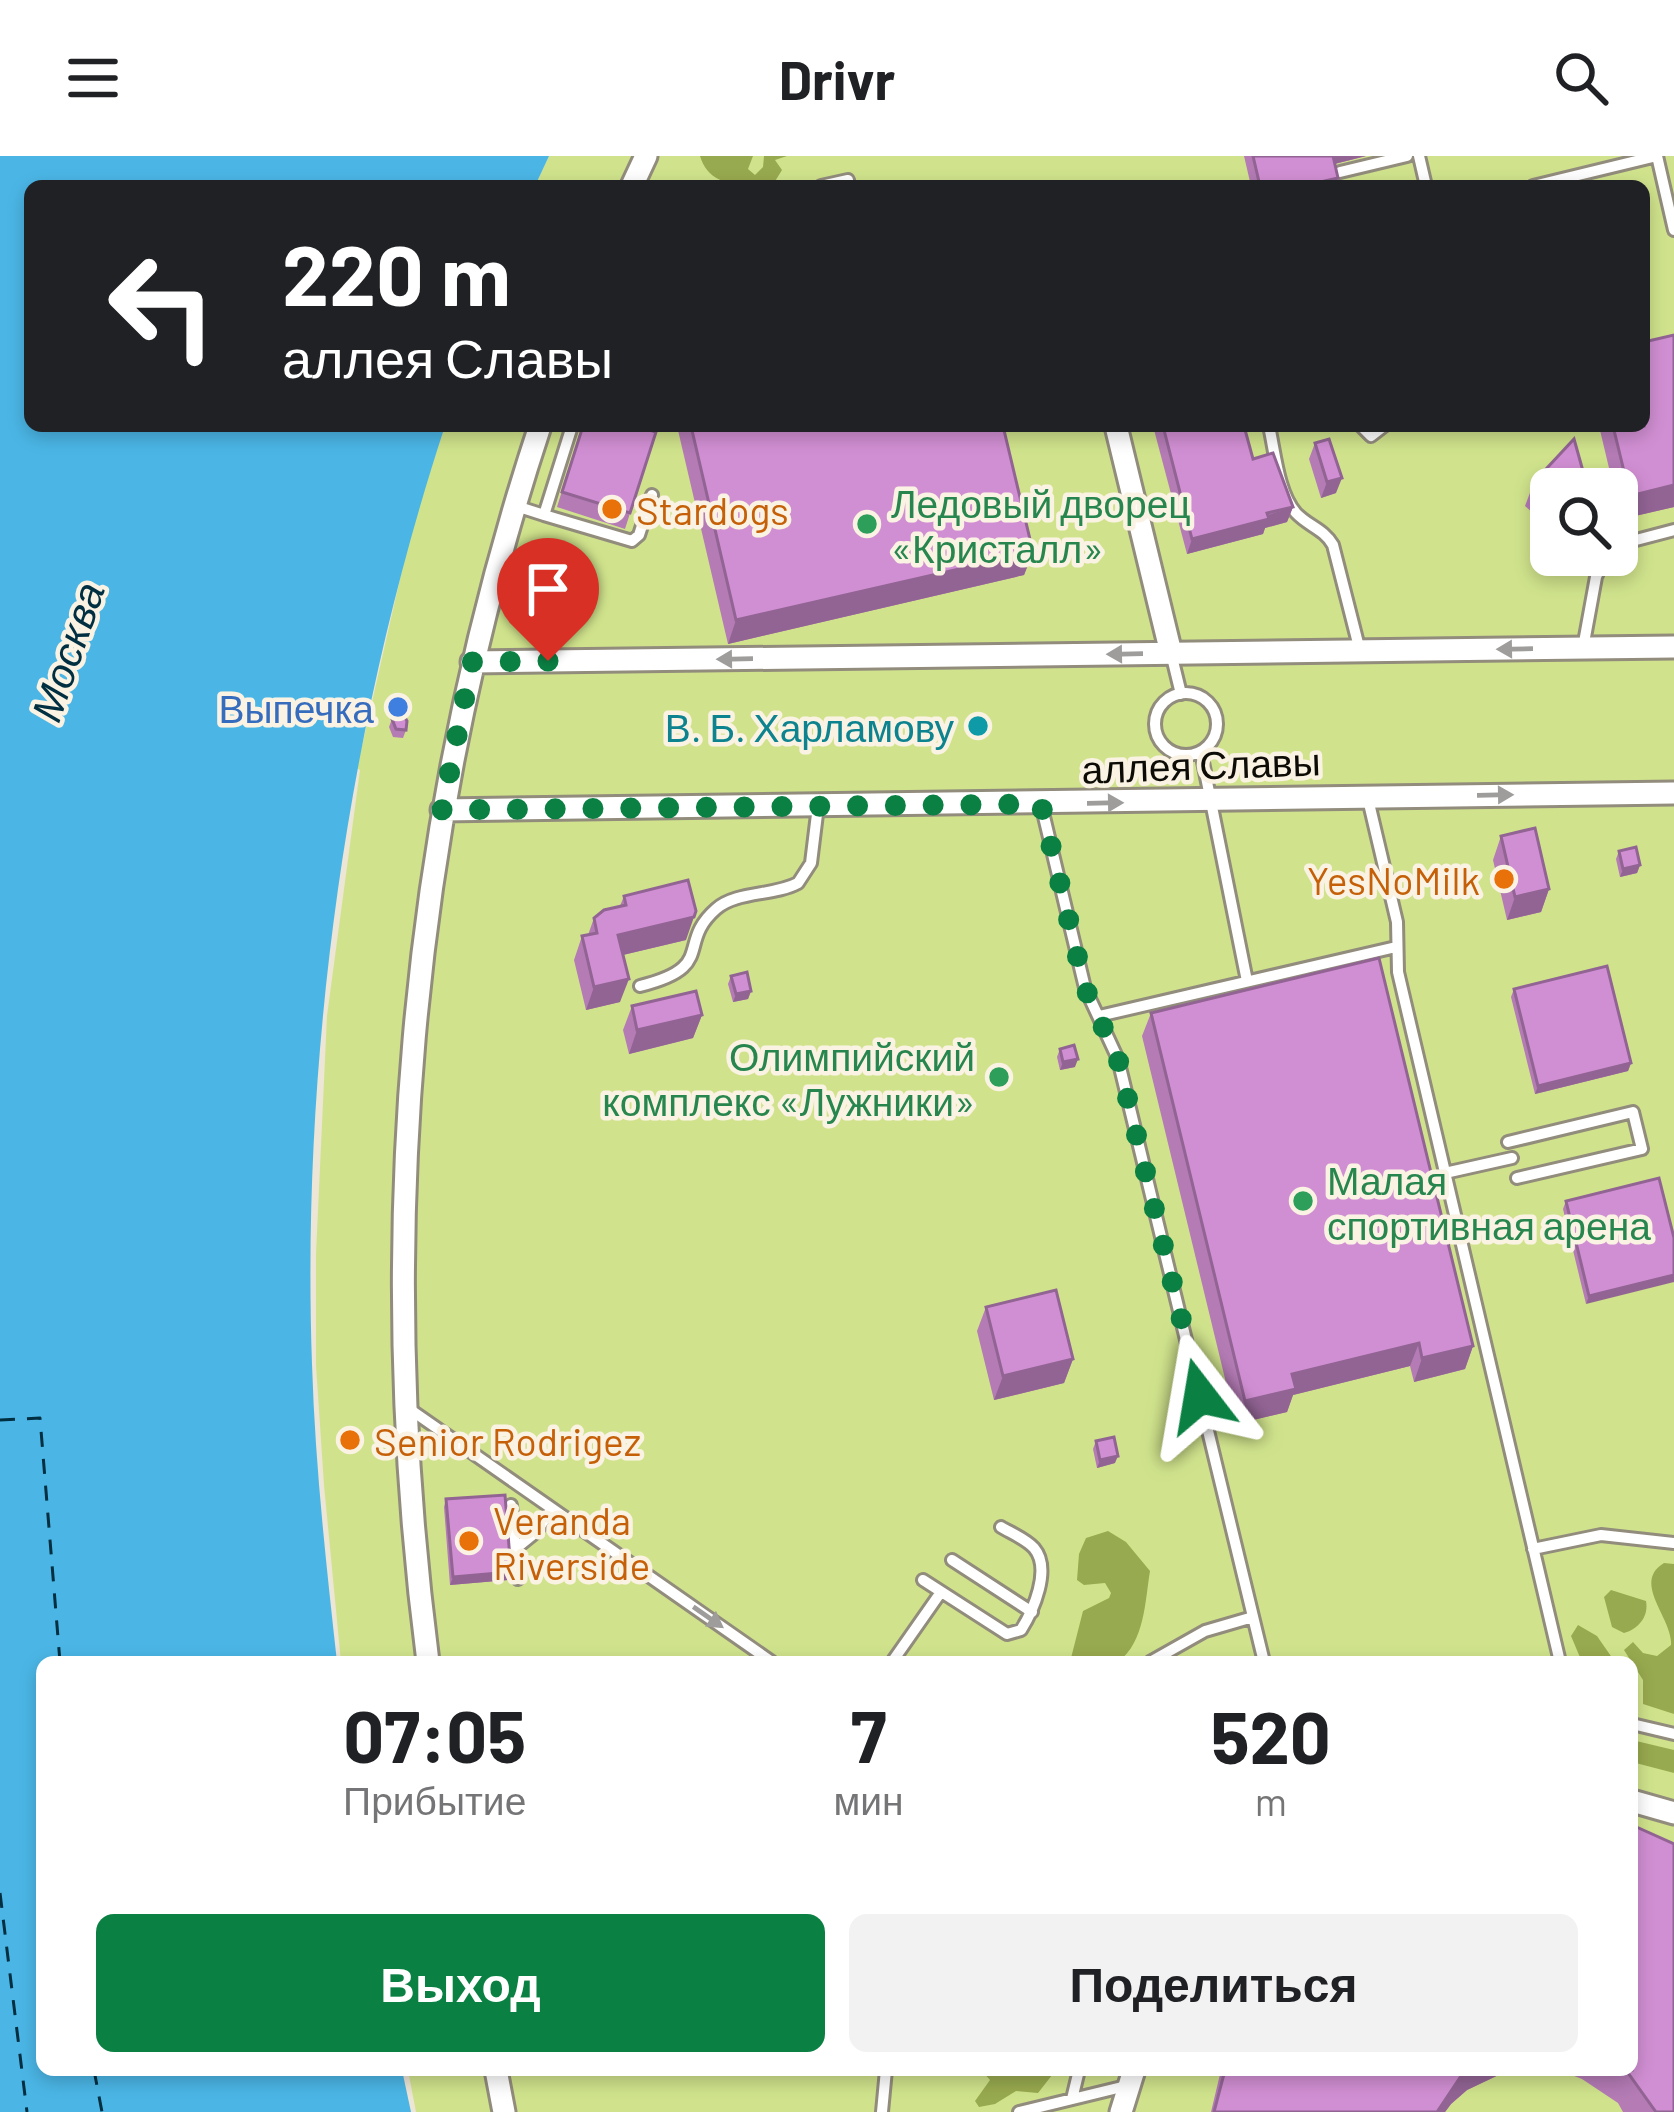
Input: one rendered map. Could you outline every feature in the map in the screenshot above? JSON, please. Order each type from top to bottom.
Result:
[{"type":"street","points":[[427,1656],[405,1406],[404,1169],[418,982],[442,810],[472,662],[538,432]]},
{"type":"street","points":[[1117,432],[1172,653]]},
{"type":"street","points":[[472,662],[1674,647]]},
{"type":"street","name":"аллея Славы","points":[[442,810],[1674,793]]},
{"type":"street","points":[[1638,1803],[1674,1814]]},
{"type":"street","points":[[497,2076],[504,2112]]},
{"type":"street","points":[[1121,2112],[1132,2078]]},
{"type":"lane","points":[[1340,172],[1407,156]]},
{"type":"lane","points":[[1558,180],[1657,156],[1674,230]]},
{"type":"lane","points":[[544,515],[570,432]]},
{"type":"lane","points":[[1270,432],[1287,500],[1333,545],[1360,651]]},
{"type":"lane","points":[[515,506],[632,541],[639,535],[652,495]]},
{"type":"lane","points":[[1638,539],[1674,530]]},
{"type":"lane","points":[[1583,648],[1596,576]]},
{"type":"lane","points":[[1172,653],[1181,694]]},
{"type":"lane","points":[[1181,694],[1199,696],[1216,715],[1216,733],[1201,752],[1175,754],[1157,736],[1156,716],[1162,705],[1181,694]]},
{"type":"lane","points":[[1201,752],[1247,981]]},
{"type":"lane","points":[[1367,796],[1396,918],[1398,972],[1559,1656]]},
{"type":"lane","points":[[1041,804],[1085,988],[1118,1059],[1263,1656]]},
{"type":"lane","points":[[640,986],[682,971],[719,906],[798,883],[811,863],[818,806]]},
{"type":"lane","points":[[1099,1016],[1396,946]]},
{"type":"lane","points":[[1508,1142],[1633,1112],[1642,1149],[1516,1178]]},
{"type":"lane","points":[[1445,1173],[1512,1158]]},
{"type":"lane","points":[[405,1406],[763,1656]]},
{"type":"lane","points":[[511,1504],[518,1580]]},
{"type":"lane","points":[[515,1549],[536,1532],[552,1509]]},
{"type":"lane","points":[[923,1580],[1007,1634],[1021,1630],[1039,1587],[1039,1558],[1035,1549],[1001,1527]]},
{"type":"lane","points":[[1533,1550],[1600,1535],[1674,1544]]},
{"type":"lane","points":[[952,1560],[1032,1612]]},
{"type":"lane","points":[[896,1656],[941,1592]]},
{"type":"lane","points":[[1161,1656],[1205,1631],[1253,1617]]},
{"type":"lane","points":[[1638,1725],[1674,1734]]},
{"type":"lane","points":[[882,2112],[885,2076]]},
{"type":"lane","points":[[1072,2099],[1078,2076]]},
{"type":"lane","points":[[1019,2112],[1132,2078]]},
{"type":"green space","name":"Олимпийский комплекс «Лужники»","points":[[549,156],[1674,156],[1674,2112],[416,2112],[409,2076],[1638,2076],[1638,1656],[340,1656],[316,1365],[316,1254],[327,1016],[357,768],[412,526],[443,432],[1650,432],[1650,180],[538,180]]},
{"type":"green space","points":[[700,156],[753,156],[748,169],[755,175],[763,167],[764,156],[787,156],[775,160],[782,170],[776,180],[720,180]]},
{"type":"green space","points":[[1108,1531],[1126,1542],[1150,1571],[1142,1620],[1125,1656],[1072,1656],[1083,1611],[1111,1593],[1105,1583],[1084,1585],[1077,1580],[1086,1538]]},
{"type":"green space","points":[[1664,1563],[1674,1564],[1674,1714],[1643,1704],[1638,1656],[1628,1656],[1624,1650],[1633,1642],[1643,1653],[1657,1656],[1671,1645],[1652,1591],[1655,1571]]},
{"type":"green space","points":[[1611,1590],[1646,1601],[1644,1617],[1624,1633],[1612,1627],[1604,1597]]},
{"type":"green space","points":[[1578,1625],[1597,1636],[1611,1656],[1579,1656],[1571,1636]]},
{"type":"green space","points":[[1638,1741],[1674,1750],[1674,1773],[1638,1764]]},
{"type":"green space","points":[[986,2076],[1051,2076],[1038,2093],[1016,2091],[979,2107],[975,2101],[990,2080]]},
{"type":"water","name":"Москва","points":[[0,156],[549,156],[538,180],[24,180],[24,432],[443,432],[411,538],[357,771],[324,1009],[314,1128],[312,1364],[336,1656],[36,1656],[36,2076],[403,2076],[411,2112],[0,2112]]},
{"type":"building","points":[[1253,156],[1333,156],[1338,178],[1329,180],[1259,180]]},
{"type":"building","points":[[1674,335],[1674,485],[1638,494],[1638,468],[1623,468],[1614,432],[1650,432],[1650,341]]},
{"type":"building","points":[[581,432],[656,432],[630,513],[562,492]]},
{"type":"building","points":[[692,432],[1004,432],[1033,552],[736,620]]},
{"type":"building","points":[[1165,432],[1246,432],[1253,459],[1273,453],[1293,507],[1267,513],[1269,519],[1192,539]]},
{"type":"building","points":[[1329,439],[1342,478],[1327,482],[1315,443]]},
{"type":"building","points":[[1574,439],[1582,468],[1547,468]]},
{"type":"building","points":[[402,712],[406,730],[396,729],[392,719]]},
{"type":"building","points":[[1535,828],[1549,889],[1515,897],[1501,836]]},
{"type":"building","points":[[1636,847],[1640,865],[1623,869],[1619,851]]},
{"type":"building","points":[[688,880],[694,917],[618,935],[629,979],[594,987],[582,936],[597,933],[594,918],[604,910],[626,905],[624,896]]},
{"type":"building","name":"Малая спортивная арена","points":[[1379,958],[1473,1346],[1422,1358],[1419,1343],[1292,1374],[1296,1389],[1245,1401],[1151,1013]]},
{"type":"building","points":[[1607,966],[1631,1063],[1538,1086],[1514,989]]},
{"type":"building","points":[[747,972],[751,991],[736,994],[731,976]]},
{"type":"building","points":[[696,991],[702,1015],[637,1030],[632,1006]]},
{"type":"building","points":[[1074,1045],[1078,1059],[1063,1062],[1060,1049]]},
{"type":"building","points":[[1659,1178],[1674,1238],[1674,1275],[1589,1296],[1566,1201]]},
{"type":"building","points":[[1056,1290],[1073,1359],[1003,1376],[986,1307]]},
{"type":"building","points":[[1114,1437],[1118,1456],[1100,1460],[1096,1441]]},
{"type":"building","points":[[505,1495],[511,1572],[453,1577],[446,1499]]},
{"type":"building","points":[[1638,1828],[1674,1844],[1674,2112],[1656,2112],[1630,2076],[1638,2076]]},
{"type":"building","points":[[1223,2076],[1461,2076],[1437,2112],[1214,2112]]},
{"type":"ferry route","points":[[0,1420],[40,1418],[60,1656]]},
{"type":"ferry route","points":[[0,1893],[27,2112]]},
{"type":"ferry route","points":[[95,2076],[102,2112]]},
{"type":"place","name":"Stardogs","points":[[612,509]]},
{"type":"place","name":"Ледовый дворец «Кристалл»","points":[[867,524]]},
{"type":"place","name":"Выпечка","points":[[398,707]]},
{"type":"place","name":"В. Б. Харламову","points":[[978,726]]},
{"type":"place","name":"YesNoMilk","points":[[1504,879]]},
{"type":"place","name":"Олимпийский комплекс «Лужники»","points":[[999,1077]]},
{"type":"place","name":"Малая спортивная арена","points":[[1303,1201]]},
{"type":"place","name":"Senior Rodrigez","points":[[350,1440]]},
{"type":"place","name":"Veranda Riverside","points":[[469,1541]]},
{"type":"route","points":[[548,661],[472,662],[442,810],[1041,804],[1085,988],[1118,1059],[1200,1396]]}]
